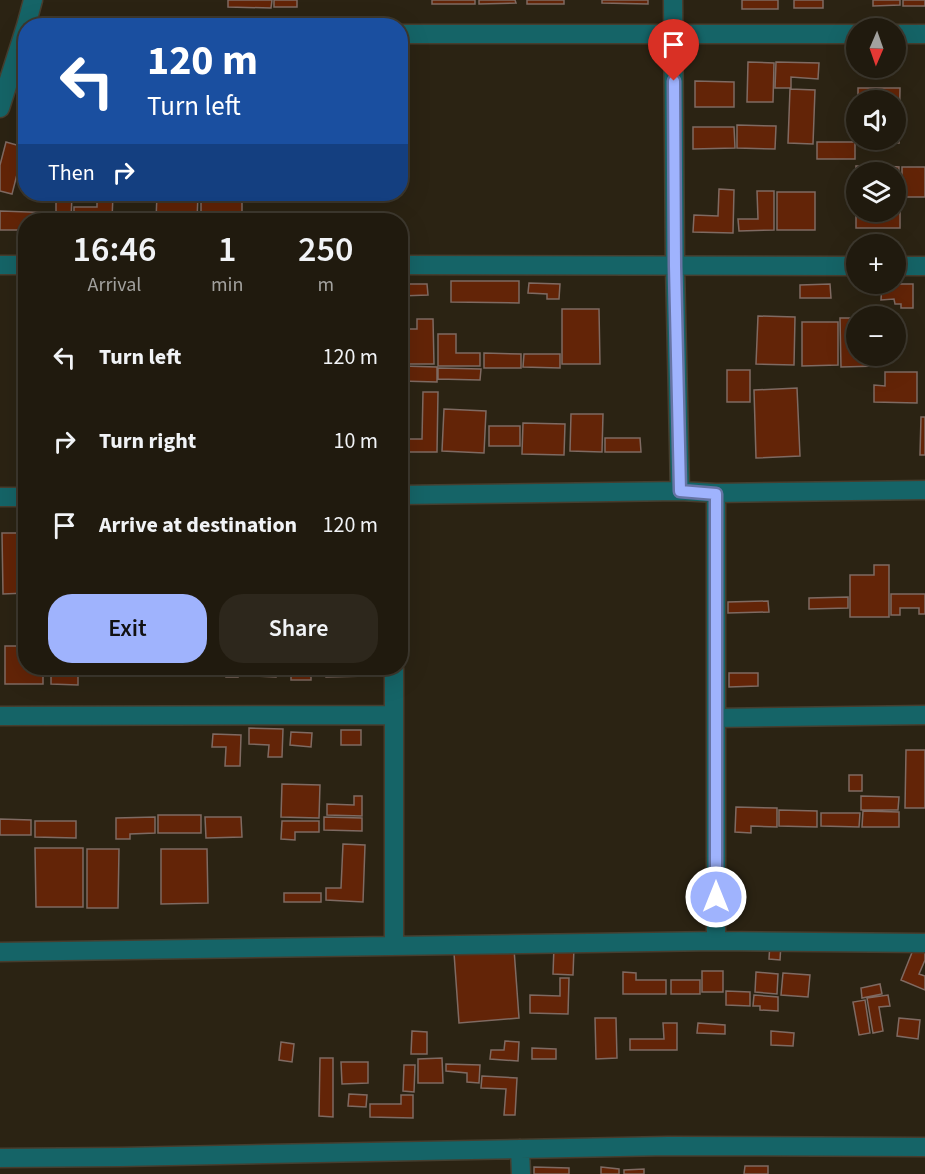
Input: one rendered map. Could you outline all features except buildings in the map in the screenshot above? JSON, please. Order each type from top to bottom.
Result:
[{"type":"street","points":[[28,18],[33,0]]},
{"type":"street","points":[[673,0],[680,491]]},
{"type":"street","points":[[408,34],[846,34]]},
{"type":"street","points":[[906,34],[925,34]]},
{"type":"street","points":[[0,108],[18,52]]},
{"type":"street","points":[[0,265],[18,265]]},
{"type":"street","points":[[408,265],[846,266]]},
{"type":"street","points":[[906,266],[925,266]]},
{"type":"street","points":[[408,495],[680,491],[716,494],[925,490]]},
{"type":"street","points":[[716,494],[716,941]]},
{"type":"street","points":[[0,497],[18,496]]},
{"type":"street","points":[[394,675],[394,946]]},
{"type":"street","points":[[0,717],[394,715]]},
{"type":"street","points":[[716,718],[925,715]]},
{"type":"street","points":[[0,952],[716,941],[925,943]]},
{"type":"street","points":[[0,1158],[50,1166],[520,1149],[668,1146],[925,1147]]},
{"type":"street","points":[[520,1149],[521,1174]]},
{"type":"route","points":[[674,81],[680,491],[716,494],[716,897]]}]
